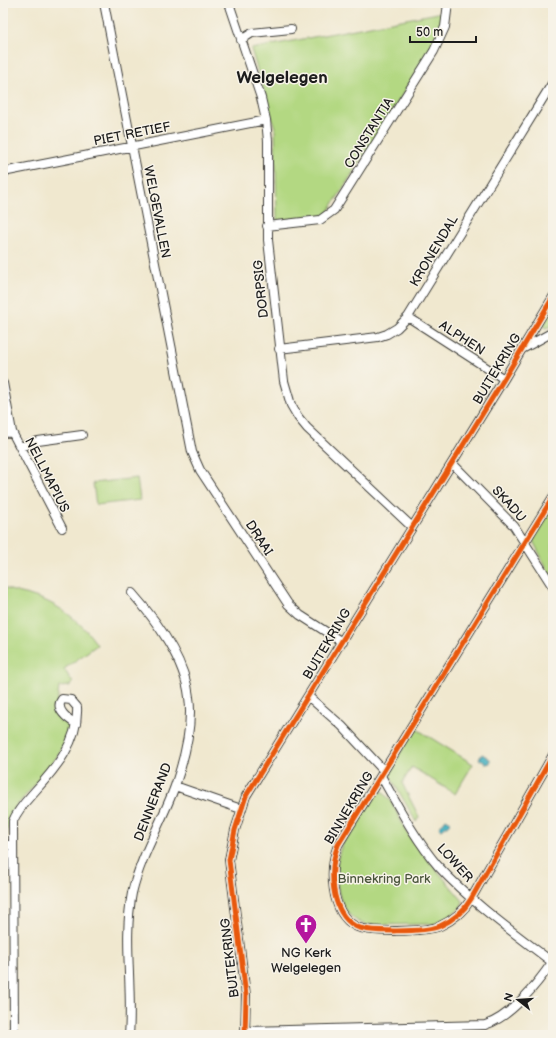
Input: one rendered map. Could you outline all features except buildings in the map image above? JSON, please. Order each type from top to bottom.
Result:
[{"type":"street","name":"WELGEVALLEN","points":[[104,3],[186,425]]},
{"type":"street","name":"DORPSIG","points":[[229,3],[261,98],[266,120],[268,155],[267,226],[279,349],[287,393],[298,418],[412,527]]},
{"type":"street","name":"CONSTANTIA","points":[[267,226],[320,220],[334,210],[434,51],[444,27],[448,3]]},
{"type":"street","points":[[241,40],[252,33],[291,29]]},
{"type":"street","name":"KRONENDAL","points":[[279,349],[378,337],[397,328],[408,317],[553,84]]},
{"type":"street","name":"PIET RETIEF","points":[[3,172],[266,120]]},
{"type":"street","name":"BUITEKRING","points":[[553,297],[522,350],[246,796],[240,809],[229,860],[246,996],[245,1033],[485,1025],[503,1017],[530,990],[553,962]]},
{"type":"street","name":"ALPHEN","points":[[408,317],[504,379]]},
{"type":"street","name":"BUITEKRING","points":[[522,350],[553,332]]},
{"type":"street","name":"NELLMAPIUS","points":[[3,384],[12,432],[62,528]]},
{"type":"street","name":"DRAAI","points":[[186,425],[192,452],[200,470],[282,595],[300,616],[342,642]]},
{"type":"street","points":[[3,433],[12,432]]},
{"type":"street","points":[[20,447],[38,441],[82,436]]},
{"type":"street","name":"SKADU","points":[[452,463],[502,512],[525,542],[553,587]]},
{"type":"street","name":"BINNEKRING","points":[[553,498],[343,836],[333,861],[334,891],[343,914],[354,925],[366,929],[429,929],[438,927],[456,917],[466,908],[553,755]]},
{"type":"street","name":"DENNERAND","points":[[129,1035],[128,928],[131,900],[143,858],[175,786],[183,755],[190,716],[187,685],[174,652],[145,608],[132,593]]},
{"type":"street","name":"LOWER","points":[[309,696],[342,726],[382,774],[425,848],[438,865],[471,899],[553,962]]},
{"type":"street","points":[[14,1035],[12,828],[16,814],[61,761],[76,724],[78,714],[75,702],[64,698],[59,704],[63,713],[76,724]]},
{"type":"street","points":[[175,786],[240,809]]},
{"type":"street","points":[[3,845],[13,845]]},
{"type":"green space","points":[[443,12],[439,37],[323,220],[277,222],[275,128],[251,49]]},
{"type":"green space","points":[[553,304],[553,326],[545,328],[542,322]]},
{"type":"green space","points":[[137,478],[140,500],[96,505],[93,483]]},
{"type":"green space","points":[[553,504],[553,580],[533,541],[535,533]]},
{"type":"green space","points":[[3,587],[53,604],[78,622],[92,637],[97,645],[64,669],[73,683],[69,686],[59,687],[57,705],[70,726],[68,735],[56,758],[13,810],[9,819],[7,836],[3,824]]},
{"type":"green space","points":[[415,728],[473,764],[455,794],[412,767],[402,783],[419,817],[416,822],[389,774]]},
{"type":"green space","name":"Binnekring Park","points":[[382,791],[391,801],[406,831],[423,854],[463,901],[461,907],[446,919],[434,924],[367,925],[357,921],[349,914],[343,905],[339,895],[337,883],[340,850],[350,831],[372,797],[375,793]]},
{"type":"water","points":[[482,754],[490,759],[490,763],[487,764],[479,759]]},
{"type":"water","points":[[446,819],[451,822],[442,830],[439,828]]},
{"type":"cycle path","points":[[245,1035],[246,995],[229,860],[235,830],[246,796],[504,379],[553,297]]},
{"type":"cycle path","points":[[553,497],[338,845],[333,865],[334,889],[336,900],[347,919],[355,926],[362,928],[371,930],[397,931],[433,928],[440,926],[458,915],[471,899],[553,755]]},
{"type":"place","name":"NG Kerk Welgelegen","points":[[306,944]]},
{"type":"district","name":"Welgelegen","points":[[282,78]]}]
